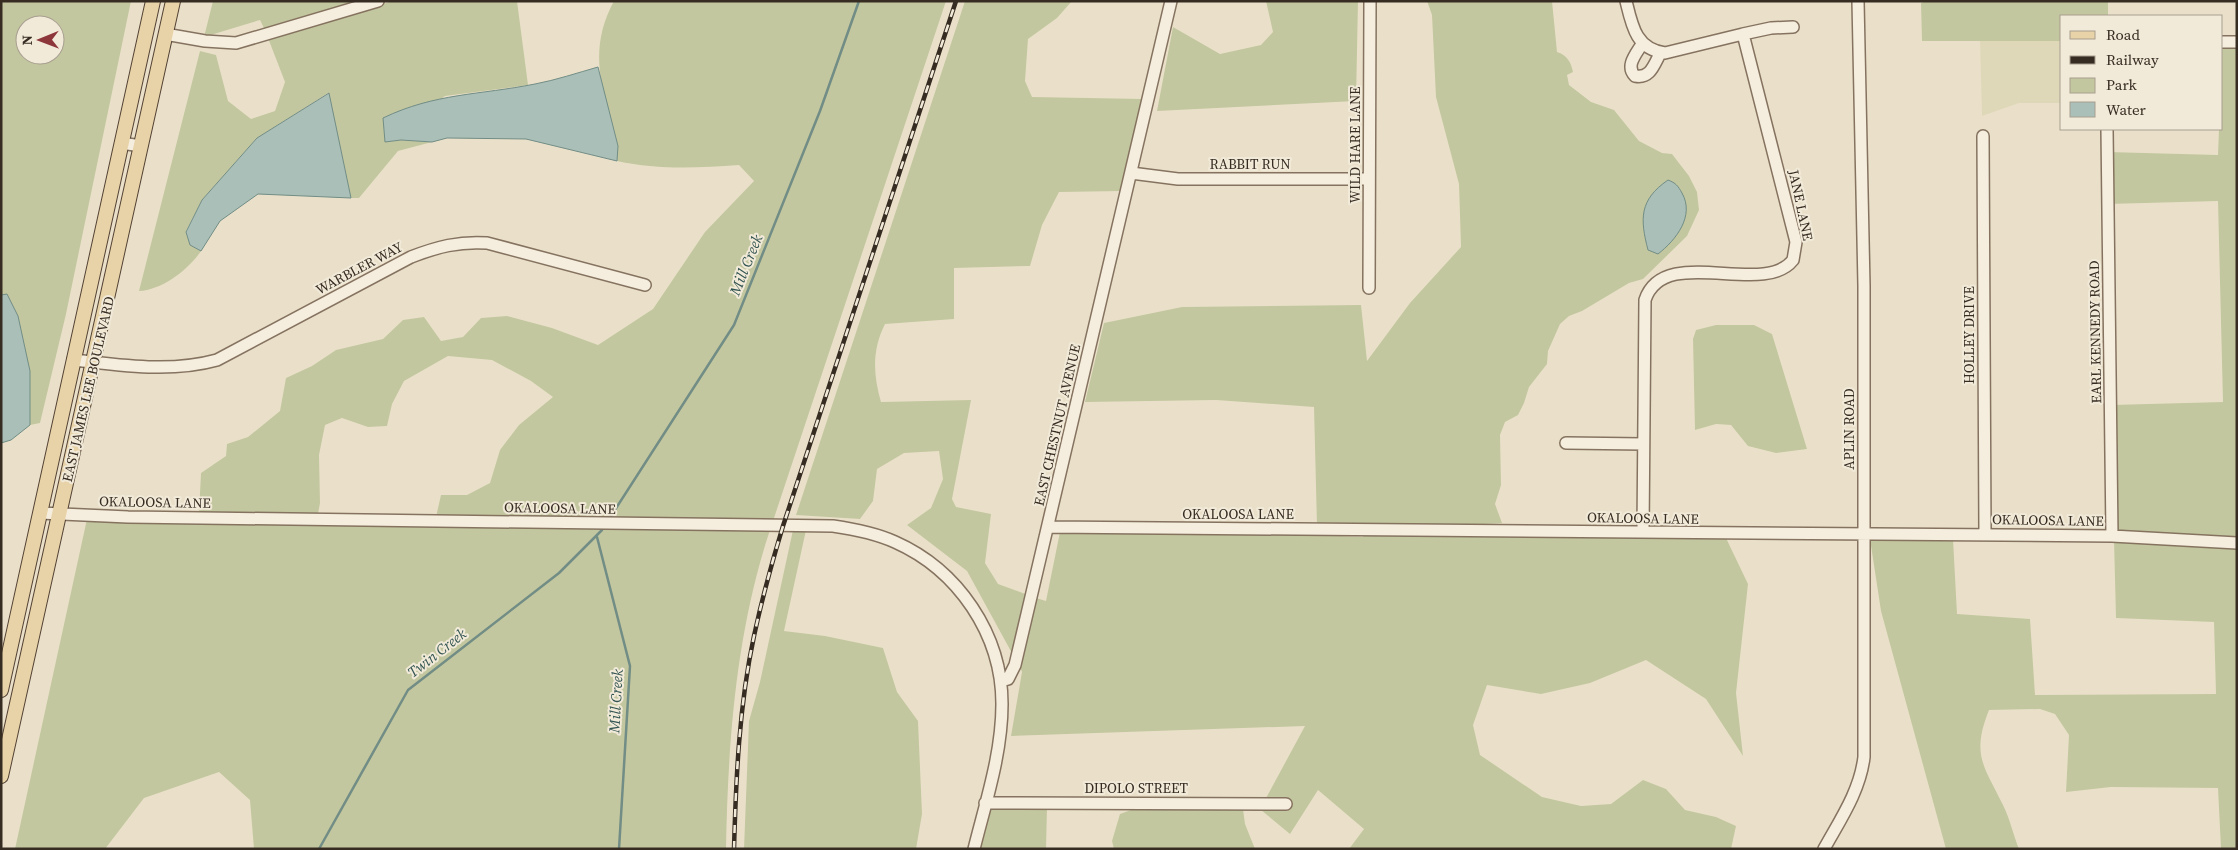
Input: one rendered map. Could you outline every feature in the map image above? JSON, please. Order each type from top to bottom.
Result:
[{"type":"main road","name":"EAST JAMES LEE BOULEVARD","points":[[1,690],[152,1]]},
{"type":"main road","name":"EAST JAMES LEE BOULEVARD","points":[[1,775],[173,1]]},
{"type":"street","points":[[166,34],[205,42],[236,43],[378,1]]},
{"type":"street","name":"EAST CHESTNUT AVENUE","points":[[1001,681],[1008,679],[1013,672],[1049,527],[1172,1]]},
{"type":"street","name":"WILD HARE LANE","points":[[1369,288],[1370,1]]},
{"type":"street","points":[[1626,1],[1632,28],[1642,44],[1666,53],[1771,28],[1792,27]]},
{"type":"street","name":"APLIN ROAD","points":[[1824,849],[1854,795],[1860,780],[1864,758],[1864,286],[1858,1]]},
{"type":"street","name":"JANE LANE","points":[[1643,532],[1645,300],[1652,284],[1676,273],[1772,273],[1789,264],[1796,251],[1794,230],[1743,34]]},
{"type":"street","points":[[2223,42],[2237,42]]},
{"type":"street","points":[[1642,44],[1631,65],[1635,76],[1642,77],[1650,73],[1660,52]]},
{"type":"street","name":"EARL KENNEDY ROAD","points":[[2108,130],[2112,536]]},
{"type":"street","name":"HOLLEY DRIVE","points":[[1982,136],[1985,534]]},
{"type":"street","points":[[121,143],[141,146]]},
{"type":"street","name":"RABBIT RUN","points":[[1131,173],[1178,179],[1369,179]]},
{"type":"street","name":"WARBLER WAY","points":[[73,360],[164,367],[194,365],[216,360],[411,258],[443,245],[470,241],[488,243],[645,285]]},
{"type":"street","points":[[1566,443],[1643,444]]},
{"type":"street","name":"OKALOOSA LANE","points":[[40,513],[128,517],[833,526],[864,531],[911,550],[939,570],[960,590],[972,606],[986,631],[995,655],[1001,681]]},
{"type":"street","name":"OKALOOSA LANE","points":[[1049,527],[1863,535],[1985,534],[2112,536],[2237,543]]},
{"type":"street","points":[[974,849],[1001,731],[1001,681]]},
{"type":"street","name":"DIPOLO STREET","points":[[985,803],[1286,804]]},
{"type":"shaded area","points":[[1980,41],[2060,41],[2060,103],[2019,103],[1982,116]]},
{"type":"green space","points":[[1,1],[131,1],[66,314],[40,423],[30,425],[30,371],[7,295],[1,295]]},
{"type":"green space","points":[[213,1],[362,1],[265,30],[260,20],[204,37]]},
{"type":"green space","points":[[393,1],[517,1],[528,85],[445,96],[385,142],[401,140],[432,142],[398,151],[359,198],[351,198],[328,93],[257,138],[202,200],[186,231],[190,245],[201,251],[196,258],[174,278],[157,287],[139,291],[200,51],[216,55],[228,101],[251,119],[275,111],[285,82],[268,38]]},
{"type":"green space","points":[[614,1],[946,1],[773,521],[436,517],[441,495],[467,495],[490,483],[500,450],[519,425],[553,397],[531,381],[492,360],[448,356],[404,381],[392,404],[387,426],[368,427],[342,418],[325,425],[319,455],[320,503],[318,514],[199,514],[201,473],[226,456],[227,444],[248,437],[280,411],[286,378],[312,366],[336,350],[383,339],[403,320],[424,317],[441,341],[463,337],[481,318],[507,316],[552,328],[598,345],[653,309],[705,232],[754,181],[739,165],[662,167],[617,161],[617,143],[602,84],[599,56],[603,29]]},
{"type":"green space","points":[[965,1],[1072,1],[1057,18],[1028,39],[1025,81],[1032,97],[1143,99],[1122,191],[1059,192],[1042,225],[1030,266],[954,268],[954,319],[885,324],[878,343],[875,372],[881,402],[971,400],[952,499],[956,507],[991,514],[985,563],[998,584],[1028,595],[1013,655],[967,571],[907,525],[931,508],[943,479],[939,451],[904,453],[877,469],[873,501],[860,519],[796,515]]},
{"type":"green space","points":[[1266,1],[1358,1],[1356,101],[1157,111],[1173,27],[1220,54],[1261,45],[1273,32]]},
{"type":"green space","points":[[1427,1],[1552,1],[1557,52],[1568,59],[1573,72],[1567,75],[1569,85],[1591,102],[1614,110],[1639,141],[1662,153],[1672,154],[1689,176],[1697,192],[1699,210],[1687,236],[1643,279],[1629,283],[1582,311],[1569,316],[1560,324],[1548,351],[1547,364],[1529,387],[1518,415],[1505,422],[1500,435],[1501,485],[1495,504],[1502,523],[1451,526],[1317,526],[1314,407],[1216,400],[1085,402],[1104,323],[1182,307],[1361,305],[1367,361],[1410,303],[1461,247],[1459,184],[1436,97],[1432,15]]},
{"type":"green space","points":[[1927,1],[2108,1],[2108,15],[2060,15],[2060,41],[1922,41],[1921,3]]},
{"type":"green space","points":[[2223,43],[2237,43],[2237,539],[2114,532],[2111,405],[2223,402],[2218,201],[2108,204],[2108,152],[2218,155],[2219,130],[2223,130]]},
{"type":"green space","points":[[1716,325],[1754,325],[1772,334],[1807,449],[1776,453],[1748,446],[1731,425],[1716,424],[1695,430],[1693,339],[1696,330]]},
{"type":"green space","points":[[87,519],[770,530],[749,608],[736,688],[729,768],[726,849],[254,849],[250,800],[219,772],[144,798],[105,849],[15,849]]},
{"type":"green space","points":[[793,530],[806,530],[784,631],[825,636],[883,648],[897,692],[918,721],[922,814],[916,849],[744,849],[749,721],[760,682]]},
{"type":"green space","points":[[1060,532],[1294,534],[1363,537],[1364,534],[1726,538],[1748,584],[1736,693],[1743,756],[1706,699],[1646,660],[1590,683],[1541,694],[1487,685],[1473,725],[1480,755],[1542,797],[1581,806],[1611,804],[1643,780],[1666,789],[1685,810],[1716,817],[1736,826],[1731,849],[1349,849],[1364,829],[1318,790],[1290,834],[1261,810],[1291,808],[1290,800],[1265,800],[1305,726],[1011,736],[1022,672],[1020,667],[1036,598],[1046,601]]},
{"type":"green space","points":[[1870,539],[1953,539],[1957,614],[2030,619],[2035,695],[2216,694],[2214,622],[2116,618],[2114,540],[2237,547],[2237,849],[2221,849],[2218,788],[2111,787],[2066,792],[2069,735],[2055,714],[2040,709],[1989,710],[1981,738],[1982,760],[1985,770],[2005,810],[2019,849],[1946,849],[1881,611]]},
{"type":"green space","points":[[1139,807],[1243,809],[1245,824],[1255,849],[1114,849],[1112,841],[1120,814]]},
{"type":"green space","points":[[1047,808],[1046,849],[979,849],[988,810]]},
{"type":"water","points":[[598,67],[618,146],[617,161],[526,139],[447,138],[432,142],[401,140],[385,142],[383,118],[402,110],[439,99],[543,82]]},
{"type":"water","points":[[329,93],[351,198],[258,194],[220,221],[201,251],[190,245],[186,232],[202,200],[257,138]]},
{"type":"water","points":[[1668,180],[1681,191],[1685,202],[1685,219],[1677,235],[1658,254],[1648,250],[1643,220],[1644,211],[1658,187]]},
{"type":"water","points":[[7,294],[18,316],[30,371],[30,425],[11,440],[1,443],[1,295]]},
{"type":"waterway","name":"Mill Creek","points":[[611,516],[734,325],[820,111],[859,1]]},
{"type":"waterway","name":"Twin Creek","points":[[319,849],[408,690],[559,573],[602,530]]},
{"type":"waterway","name":"Mill Creek","points":[[597,537],[630,666],[619,849]]},
{"type":"railway","points":[[734,849],[737,769],[745,689],[754,636],[767,581],[783,526],[956,1]]}]
